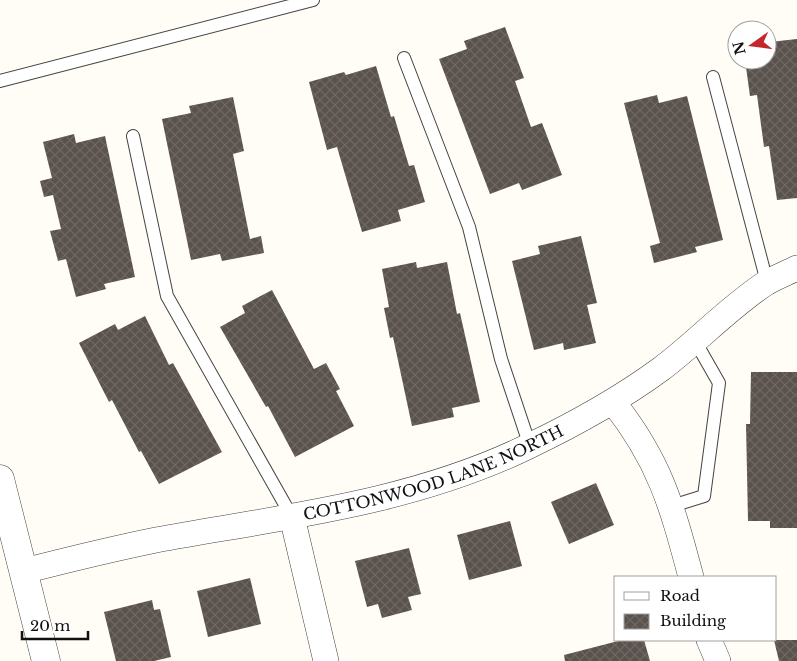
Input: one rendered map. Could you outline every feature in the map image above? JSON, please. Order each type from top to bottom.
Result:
[{"type":"street","name":"COTTONWOOD LANE NORTH","points":[[24,571],[153,541],[292,517],[414,489],[484,467],[530,446],[613,402],[662,368],[767,282],[797,268]]},
{"type":"street","points":[[613,402],[636,431],[657,469],[672,506],[691,576]]},
{"type":"street","points":[[0,479],[46,661]]},
{"type":"street","points":[[292,517],[326,661]]},
{"type":"street","points":[[710,641],[718,661]]},
{"type":"lane","points":[[0,81],[313,0]]},
{"type":"lane","points":[[404,58],[468,227],[501,359],[530,446]]},
{"type":"lane","points":[[713,77],[767,282]]},
{"type":"lane","points":[[133,136],[167,296],[292,517]]},
{"type":"lane","points":[[672,506],[704,496],[719,384],[695,341]]},
{"type":"building","points":[[505,27],[524,78],[515,81],[531,127],[542,123],[562,175],[522,190],[519,183],[490,194],[439,59],[467,49],[464,41]]},
{"type":"building","points":[[797,39],[797,198],[777,200],[769,146],[764,147],[757,95],[750,96],[746,70],[777,70],[777,41]]},
{"type":"building","points":[[376,66],[391,117],[394,116],[409,166],[414,165],[425,202],[398,210],[401,221],[362,232],[337,147],[327,150],[309,82],[344,72],[346,75]]},
{"type":"building","points":[[657,95],[659,103],[687,96],[723,240],[695,247],[697,252],[654,263],[650,246],[660,243],[624,103]]},
{"type":"building","points":[[233,97],[244,151],[233,154],[250,239],[261,236],[264,253],[222,261],[220,254],[191,260],[162,119],[191,113],[189,106]]},
{"type":"building","points":[[74,134],[76,143],[105,136],[135,277],[104,284],[106,289],[76,297],[66,259],[58,261],[50,231],[61,229],[53,195],[44,197],[40,181],[52,178],[43,142]]},
{"type":"building","points":[[581,236],[597,303],[587,305],[596,343],[564,350],[563,343],[534,350],[512,261],[540,254],[538,246]]},
{"type":"building","points":[[416,262],[417,268],[447,262],[457,314],[460,313],[480,402],[452,408],[454,417],[412,426],[393,337],[390,338],[384,308],[389,307],[382,269]]},
{"type":"building","points":[[272,290],[314,369],[326,363],[340,389],[336,391],[354,426],[295,457],[268,406],[266,407],[220,327],[245,313],[242,306]]},
{"type":"building","points":[[145,316],[169,365],[173,363],[222,452],[159,484],[141,451],[139,452],[112,400],[109,402],[79,343],[115,324],[118,330]]},
{"type":"building","points":[[751,372],[797,372],[797,528],[770,528],[770,521],[748,521],[746,424],[750,424]]},
{"type":"building","points":[[596,483],[614,525],[569,544],[551,502]]},
{"type":"building","points":[[510,521],[522,566],[469,580],[457,535]]},
{"type":"building","points":[[409,548],[421,594],[408,597],[412,610],[382,618],[378,604],[367,607],[355,561]]},
{"type":"building","points":[[250,578],[261,624],[208,637],[197,591]]},
{"type":"building","points":[[152,600],[154,610],[160,609],[171,657],[154,661],[116,661],[104,612]]},
{"type":"building","points":[[797,640],[797,661],[779,661],[774,641]]},
{"type":"building","points":[[618,641],[644,641],[650,661],[565,661],[564,655]]}]
